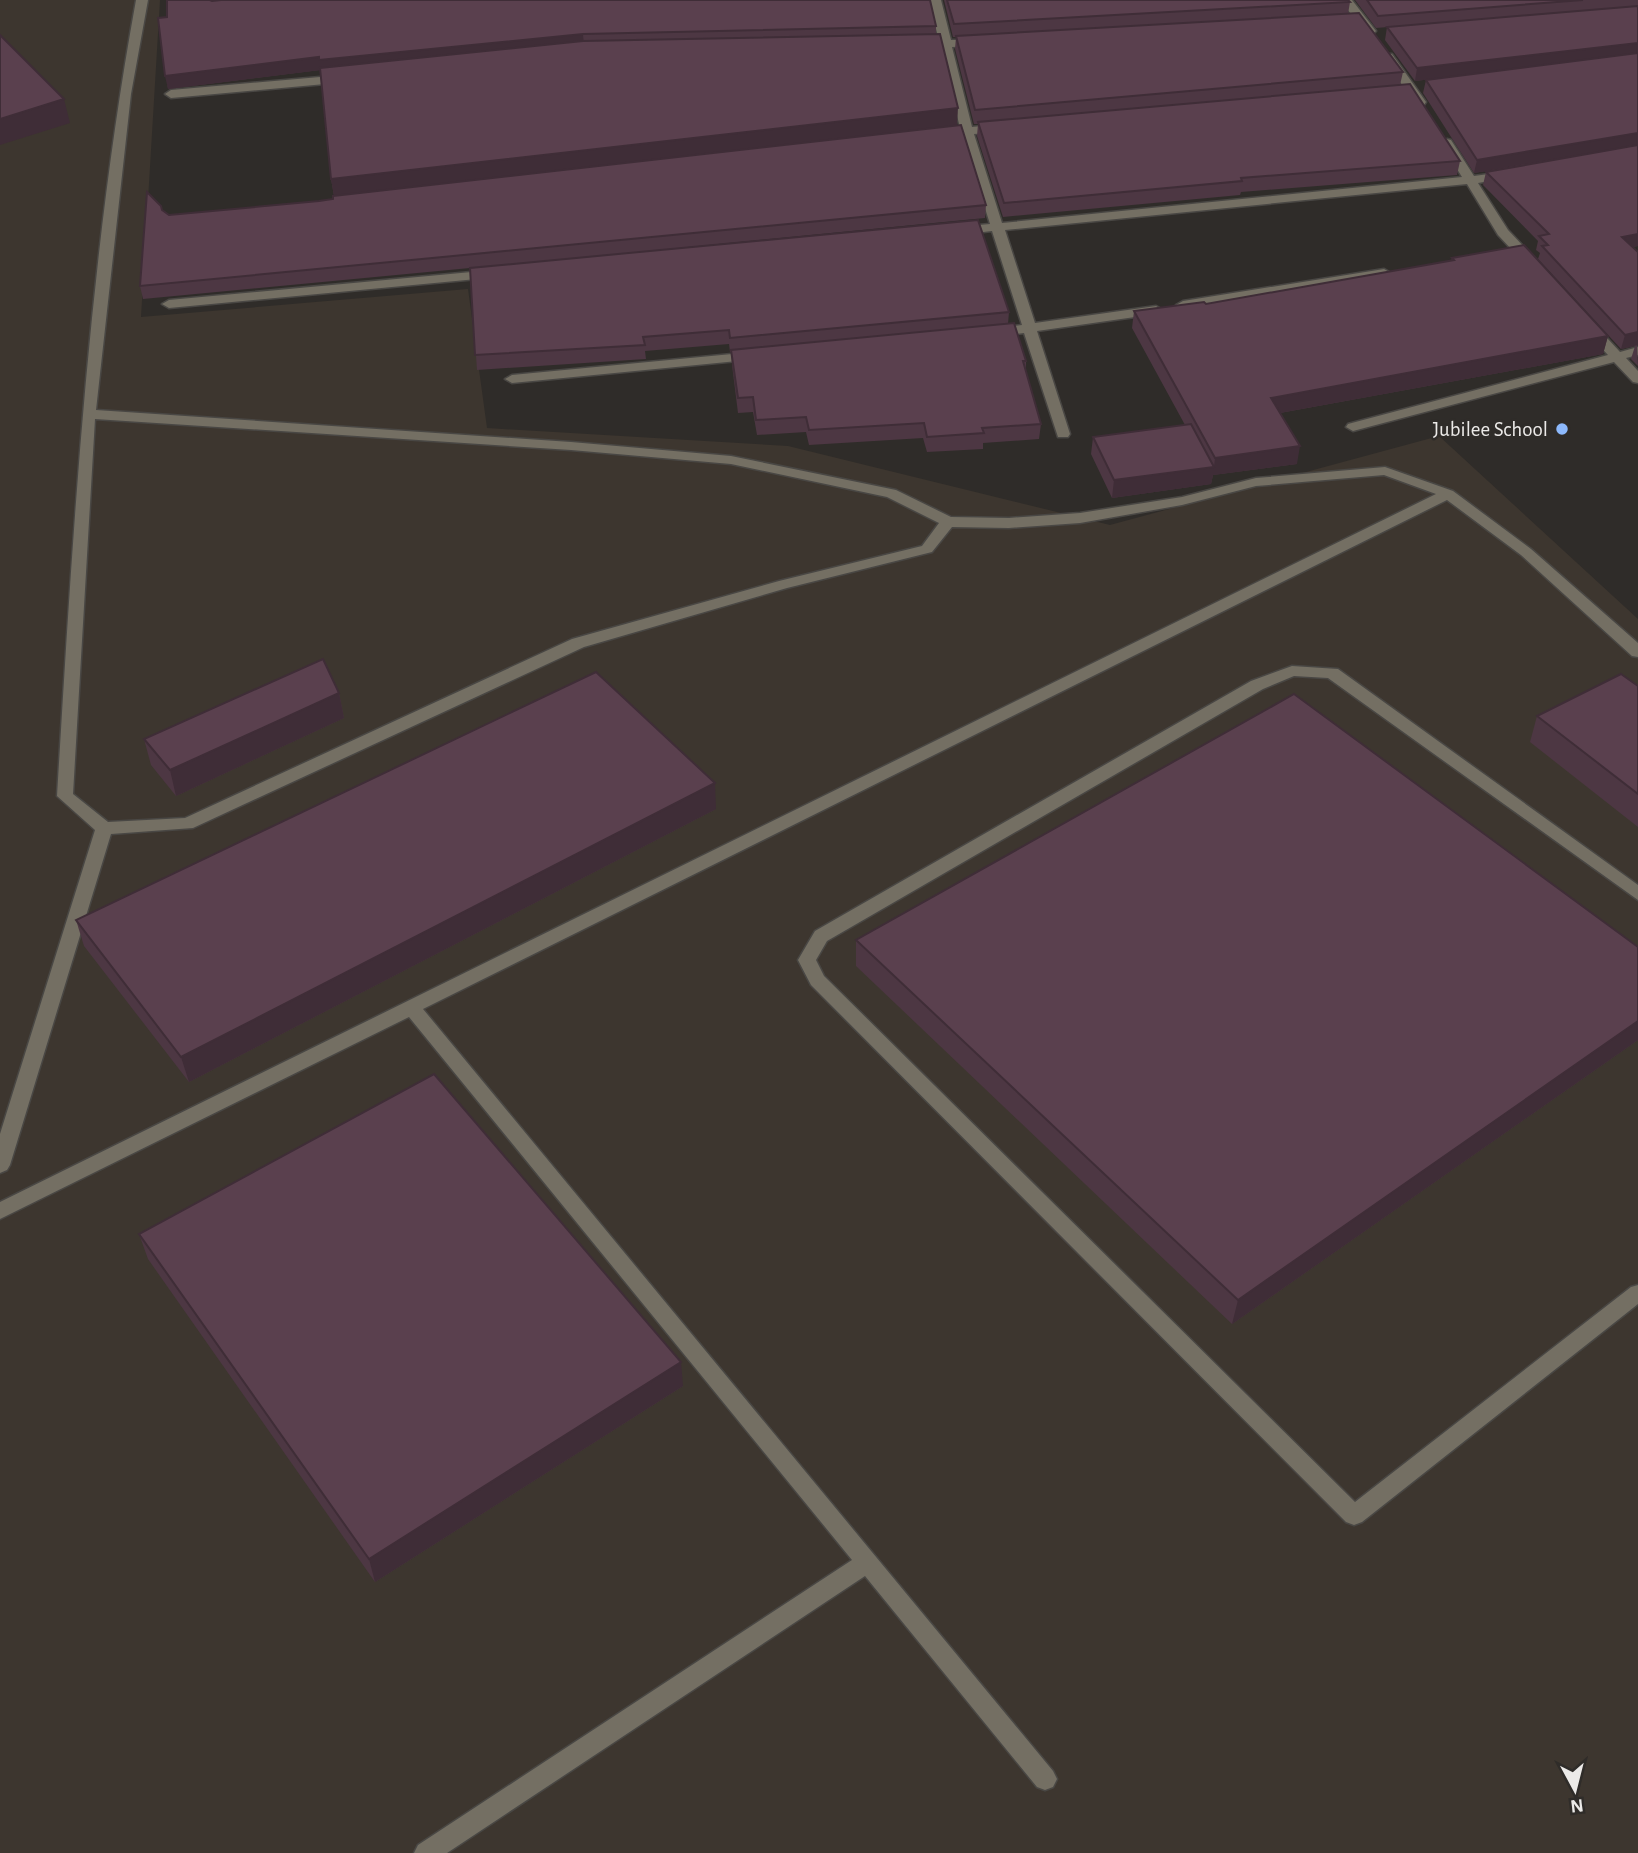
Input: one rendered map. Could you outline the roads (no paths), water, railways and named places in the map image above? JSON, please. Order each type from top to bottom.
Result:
[{"type":"street","points":[[142,0],[125,94],[89,414],[65,796],[104,828],[187,824],[578,643],[784,584],[927,549],[948,522]]},
{"type":"street","points":[[935,0],[967,131],[1063,434]]},
{"type":"street","points":[[1346,0],[1362,20],[1379,34],[1428,113]]},
{"type":"street","points":[[1348,21],[1362,20]]},
{"type":"street","points":[[904,45],[987,42]]},
{"type":"street","points":[[171,94],[355,77]]},
{"type":"street","points":[[926,136],[1009,127]]},
{"type":"street","points":[[1442,135],[1515,252],[1548,280]]},
{"type":"street","points":[[941,232],[1472,180],[1523,171]]},
{"type":"street","points":[[974,335],[1029,330],[1399,270]]},
{"type":"street","points":[[169,304],[514,272]]},
{"type":"street","points":[[1582,319],[1638,379]]},
{"type":"street","points":[[1353,427],[1617,359],[1638,351]]},
{"type":"street","points":[[512,379],[770,354]]},
{"type":"street","points":[[89,414],[571,446],[732,460],[891,493],[948,522],[1009,523],[1080,518],[1182,501],[1256,482],[1385,471],[1448,494],[1526,552],[1638,652]]},
{"type":"street","points":[[0,1211],[1448,494]]},
{"type":"street","points":[[1638,894],[1332,673],[1292,671],[1256,685],[821,936],[807,960],[817,980],[1354,1515],[1638,1293]]},
{"type":"street","points":[[0,1165],[104,828]]},
{"type":"street","points":[[411,1007],[1045,1779]]},
{"type":"street","points":[[426,1853],[867,1562]]},
{"type":"place","name":"Jubilee School","points":[[1562,429]]}]
